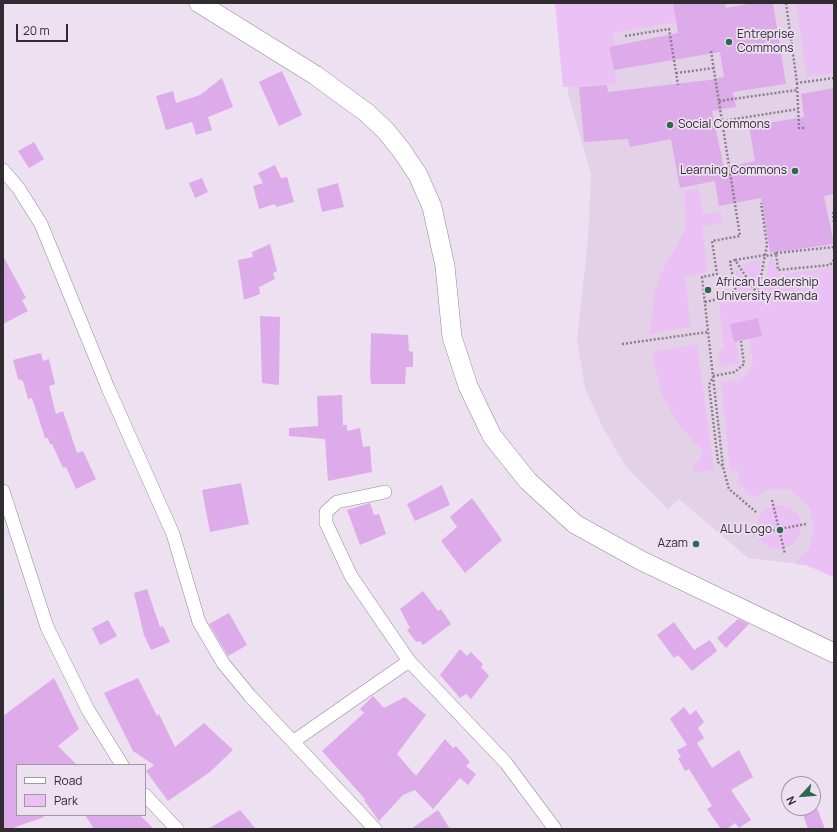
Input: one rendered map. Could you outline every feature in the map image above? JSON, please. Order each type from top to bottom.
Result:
[{"type":"main road","points":[[199,3],[315,75],[367,112],[386,131],[418,175],[432,206],[445,266],[452,337],[468,386],[492,436],[528,481],[575,524],[640,560],[834,653]]},
{"type":"street","points":[[3,170],[19,189],[41,224],[108,388],[173,534],[199,622],[223,663],[250,696],[294,741],[375,829]]},
{"type":"street","points":[[3,491],[47,627],[88,710],[121,764]]},
{"type":"street","points":[[386,492],[337,502],[326,512],[326,523],[351,576],[409,661],[506,763],[555,829]]},
{"type":"street","points":[[294,741],[409,661]]},
{"type":"street","points":[[146,796],[177,829]]},
{"type":"path","points":[[786,3],[797,82],[800,128],[806,128]]},
{"type":"path","points":[[626,36],[669,29],[678,85]]},
{"type":"path","points":[[710,52],[714,68],[740,236],[712,241],[717,274],[702,277],[723,467],[729,489],[756,512]]},
{"type":"path","points":[[676,73],[714,68]]},
{"type":"path","points":[[797,82],[834,78]]},
{"type":"path","points":[[719,102],[797,90]]},
{"type":"path","points":[[722,120],[798,109]]},
{"type":"path","points":[[735,260],[757,293],[767,245],[761,203]]},
{"type":"path","points":[[834,213],[834,224]]},
{"type":"path","points":[[705,302],[732,296],[736,293],[730,262],[765,254],[770,256],[834,247]]},
{"type":"path","points":[[776,254],[778,270],[830,265],[834,260]]},
{"type":"path","points":[[622,344],[708,332]]},
{"type":"path","points":[[713,377],[735,372],[744,364],[741,341]]},
{"type":"path","points":[[772,500],[785,554]]},
{"type":"path","points":[[753,534],[806,524]]},
{"type":"shaded area","name":"African Leadership University Rwanda","points":[[562,3],[834,3],[834,577],[806,565],[748,558],[679,499],[668,509],[627,468],[603,428],[585,388],[577,341],[588,239],[591,174],[568,94],[562,31]]},
{"type":"green space","points":[[555,3],[673,3],[676,22],[612,33],[616,46],[609,47],[617,84],[563,87]]},
{"type":"green space","points":[[796,3],[834,3],[834,73],[807,77]]},
{"type":"green space","points":[[699,188],[703,214],[721,212],[723,222],[702,227],[707,272],[685,277],[691,327],[649,334],[655,292],[661,274],[686,228],[684,191]]},
{"type":"green space","points":[[773,257],[778,275],[834,267],[834,577],[806,565],[795,564],[809,548],[814,530],[810,509],[791,489],[768,489],[753,498],[735,480],[740,479],[738,470],[730,471],[721,382],[740,379],[747,374],[753,363],[749,339],[762,336],[758,318],[730,324],[734,342],[737,342],[739,363],[720,368],[718,350],[724,349],[719,303],[740,297],[735,266],[758,297],[762,296],[770,259]]},
{"type":"green space","points":[[761,260],[757,288],[742,264]]},
{"type":"green space","points":[[697,344],[714,469],[696,472],[692,469],[704,453],[676,421],[661,392],[652,352]]},
{"type":"green space","points":[[775,505],[783,505],[795,511],[801,523],[801,531],[795,543],[783,549],[775,549],[763,543],[757,531],[757,523],[763,511]]},
{"type":"building","points":[[673,3],[725,3],[726,8],[754,3],[773,3],[786,84],[733,92],[736,107],[712,111],[724,168],[755,161],[749,126],[804,117],[801,94],[834,88],[834,194],[824,196],[834,244],[770,253],[761,198],[719,206],[715,181],[680,188],[671,139],[630,147],[628,139],[584,142],[579,87],[607,85],[608,92],[724,77],[720,52],[614,70],[609,47],[678,33]]},
{"type":"building","points":[[282,71],[302,115],[279,126],[259,82]]},
{"type":"building","points":[[222,78],[233,107],[208,117],[212,130],[196,135],[192,122],[166,130],[156,96],[173,91],[176,103],[200,95]]},
{"type":"building","points":[[34,142],[44,159],[29,168],[18,151]]},
{"type":"building","points":[[275,165],[281,178],[287,177],[294,202],[276,207],[275,204],[259,209],[253,186],[263,183],[258,173]]},
{"type":"building","points":[[202,178],[208,192],[195,198],[189,183]]},
{"type":"building","points":[[338,183],[344,207],[322,212],[317,189]]},
{"type":"building","points":[[270,244],[277,271],[273,273],[275,279],[259,287],[260,294],[244,300],[238,260],[253,257],[252,252]]},
{"type":"building","points":[[3,256],[26,298],[22,300],[28,311],[3,324]]},
{"type":"building","points":[[260,316],[280,317],[279,385],[262,383]]},
{"type":"building","points":[[758,318],[762,336],[734,342],[730,324]]},
{"type":"building","points":[[371,333],[408,335],[409,351],[413,352],[413,367],[406,367],[405,384],[371,384]]},
{"type":"building","points":[[41,353],[43,361],[49,359],[55,384],[49,386],[56,414],[63,411],[77,453],[83,451],[96,479],[76,489],[66,467],[63,468],[52,444],[50,444],[48,438],[45,438],[32,398],[28,399],[23,381],[18,379],[13,360]]},
{"type":"building","points":[[342,395],[343,425],[347,425],[347,431],[360,428],[363,447],[370,446],[372,472],[328,481],[325,439],[289,436],[289,428],[318,426],[317,396]]},
{"type":"building","points":[[241,483],[249,524],[210,532],[202,490]]},
{"type":"building","points":[[442,485],[450,505],[415,521],[407,504]]},
{"type":"building","points":[[472,498],[502,540],[465,573],[441,541],[457,527],[450,517]]},
{"type":"building","points":[[370,503],[374,515],[379,514],[386,534],[360,545],[347,510]]},
{"type":"building","points":[[147,589],[160,627],[163,626],[170,642],[151,650],[144,635],[134,593]]},
{"type":"building","points":[[423,591],[438,611],[441,609],[451,624],[423,645],[420,641],[416,642],[407,630],[410,628],[400,609]]},
{"type":"building","points":[[229,613],[247,645],[228,656],[209,624]]},
{"type":"building","points":[[738,619],[749,624],[726,648],[717,638]]},
{"type":"building","points":[[108,620],[117,636],[100,645],[92,628]]},
{"type":"building","points":[[674,622],[694,650],[710,640],[717,651],[692,671],[678,655],[674,658],[657,635]]},
{"type":"building","points":[[460,649],[467,656],[471,652],[483,664],[481,667],[489,676],[471,699],[466,694],[460,698],[440,675]]},
{"type":"building","points":[[54,678],[79,729],[58,746],[76,764],[16,764],[16,816],[44,817],[10,829],[3,829],[3,716]]},
{"type":"building","points":[[138,678],[157,716],[159,714],[175,747],[204,723],[233,750],[210,772],[168,801],[146,771],[154,765],[133,751],[104,693]]},
{"type":"building","points":[[373,696],[384,708],[405,697],[426,715],[397,754],[416,776],[445,739],[453,748],[456,746],[470,762],[466,766],[476,774],[468,785],[460,778],[433,809],[415,790],[403,795],[379,821],[364,800],[365,799],[322,751],[364,713],[360,709]]},
{"type":"building","points":[[684,707],[690,715],[696,710],[704,722],[698,728],[704,738],[697,743],[712,768],[739,750],[753,777],[731,790],[751,820],[739,828],[735,823],[727,829],[721,829],[707,809],[712,806],[689,769],[685,771],[678,758],[681,757],[677,750],[687,745],[670,719]]},
{"type":"building","points":[[240,810],[256,829],[208,829]]},
{"type":"building","points":[[438,810],[450,829],[411,829]]},
{"type":"building","points":[[86,816],[141,816],[154,829],[94,829]]},
{"type":"building","points":[[804,816],[820,816],[825,829],[808,829]]},
{"type":"place","name":"Entreprise Commons","points":[[729,42]]},
{"type":"place","name":"Social Commons","points":[[670,125]]},
{"type":"place","name":"Learning Commons","points":[[795,171]]},
{"type":"place","name":"African Leadership University Rwanda","points":[[708,290]]},
{"type":"place","name":"ALU Logo","points":[[780,530]]},
{"type":"place","name":"Azam","points":[[696,544]]}]
